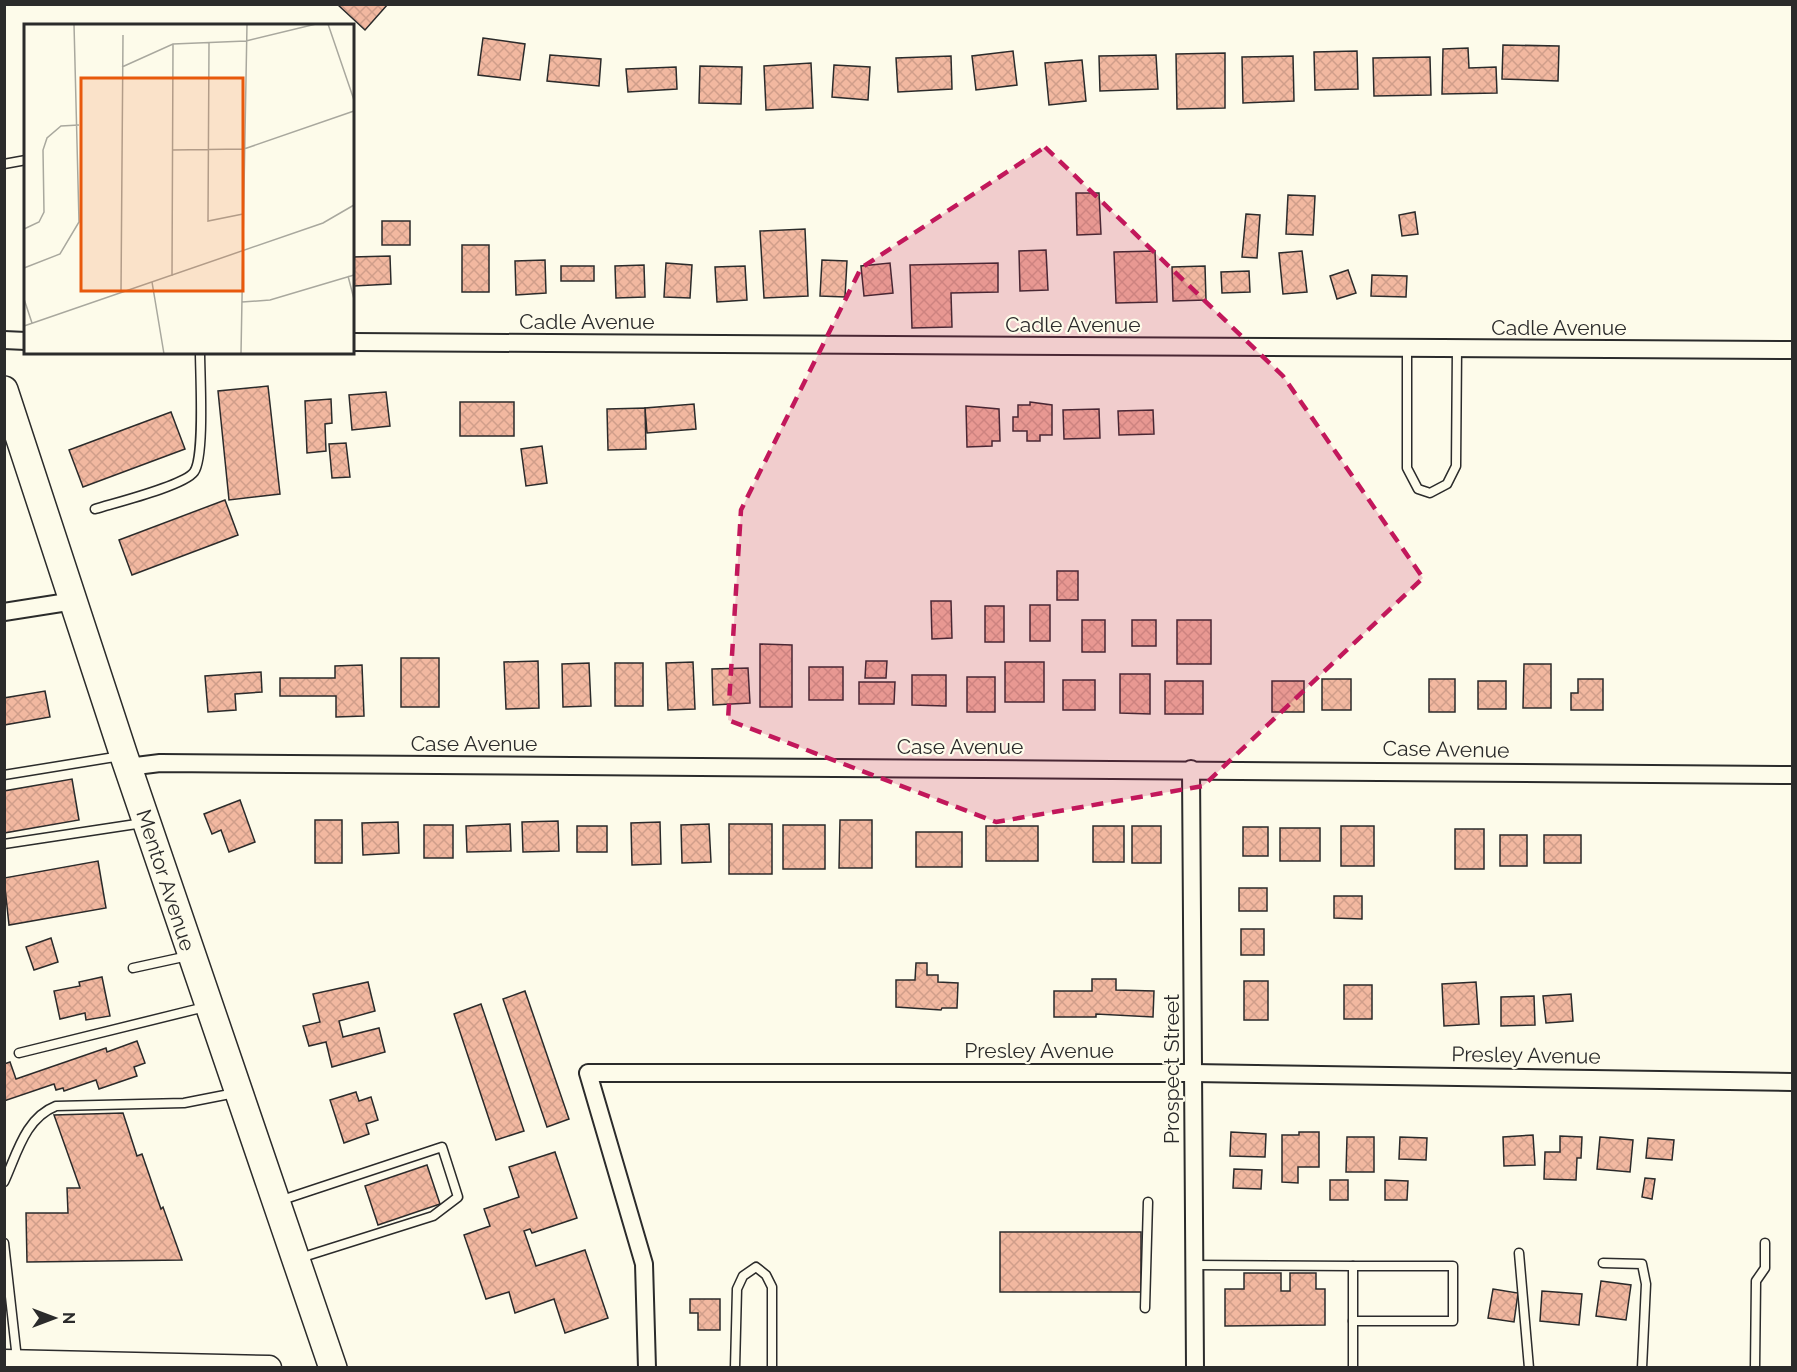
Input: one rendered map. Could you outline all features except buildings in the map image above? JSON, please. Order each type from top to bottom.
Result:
[{"type":"main road","name":"Mentor Avenue","points":[[4,390],[126,761],[333,1368]]},
{"type":"main road","points":[[11,1362],[75,1366],[269,1368]]},
{"type":"street","points":[[4,340],[24,340]]},
{"type":"street","name":"Cadle Avenue","points":[[354,342],[1792,350]]},
{"type":"street","points":[[4,612],[74,601]]},
{"type":"street","name":"Case Avenue","points":[[126,761],[1792,775]]},
{"type":"street","name":"Prospect Street","points":[[1191,770],[1195,1368]]},
{"type":"street","name":"Presley Avenue","points":[[647,1368],[644,1264],[588,1073],[1194,1073],[1792,1082]]},
{"type":"lane","points":[[4,164],[24,160]]},
{"type":"lane","points":[[1407,348],[1407,468],[1418,489],[1430,493],[1447,484],[1456,466],[1457,349]]},
{"type":"lane","points":[[95,510],[178,482],[194,472],[200,453],[200,354]]},
{"type":"lane","points":[[4,774],[126,761]]},
{"type":"lane","points":[[4,844],[148,822]]},
{"type":"lane","points":[[133,968],[192,955]]},
{"type":"lane","points":[[19,1053],[209,1006]]},
{"type":"lane","points":[[4,1182],[30,1125],[41,1112],[56,1106],[184,1103],[238,1092]]},
{"type":"lane","points":[[275,1202],[442,1148],[458,1197],[433,1216],[295,1260]]},
{"type":"lane","points":[[1145,1308],[1148,1202]]},
{"type":"lane","points":[[4,1243],[11,1362]]},
{"type":"lane","points":[[1755,1368],[1756,1281],[1765,1268],[1765,1243]]},
{"type":"lane","points":[[1519,1253],[1528,1368]]},
{"type":"lane","points":[[1603,1263],[1641,1264],[1646,1284],[1642,1368]]},
{"type":"lane","points":[[1194,1265],[1453,1266],[1453,1320],[1353,1321]]},
{"type":"lane","points":[[1353,1266],[1353,1368]]},
{"type":"lane","points":[[735,1368],[737,1289],[742,1276],[756,1267],[766,1275],[772,1287],[772,1368]]},
{"type":"highlighted area","points":[[1045,147],[1283,376],[1423,578],[1203,786],[996,822],[728,720],[741,510],[861,268]]}]
